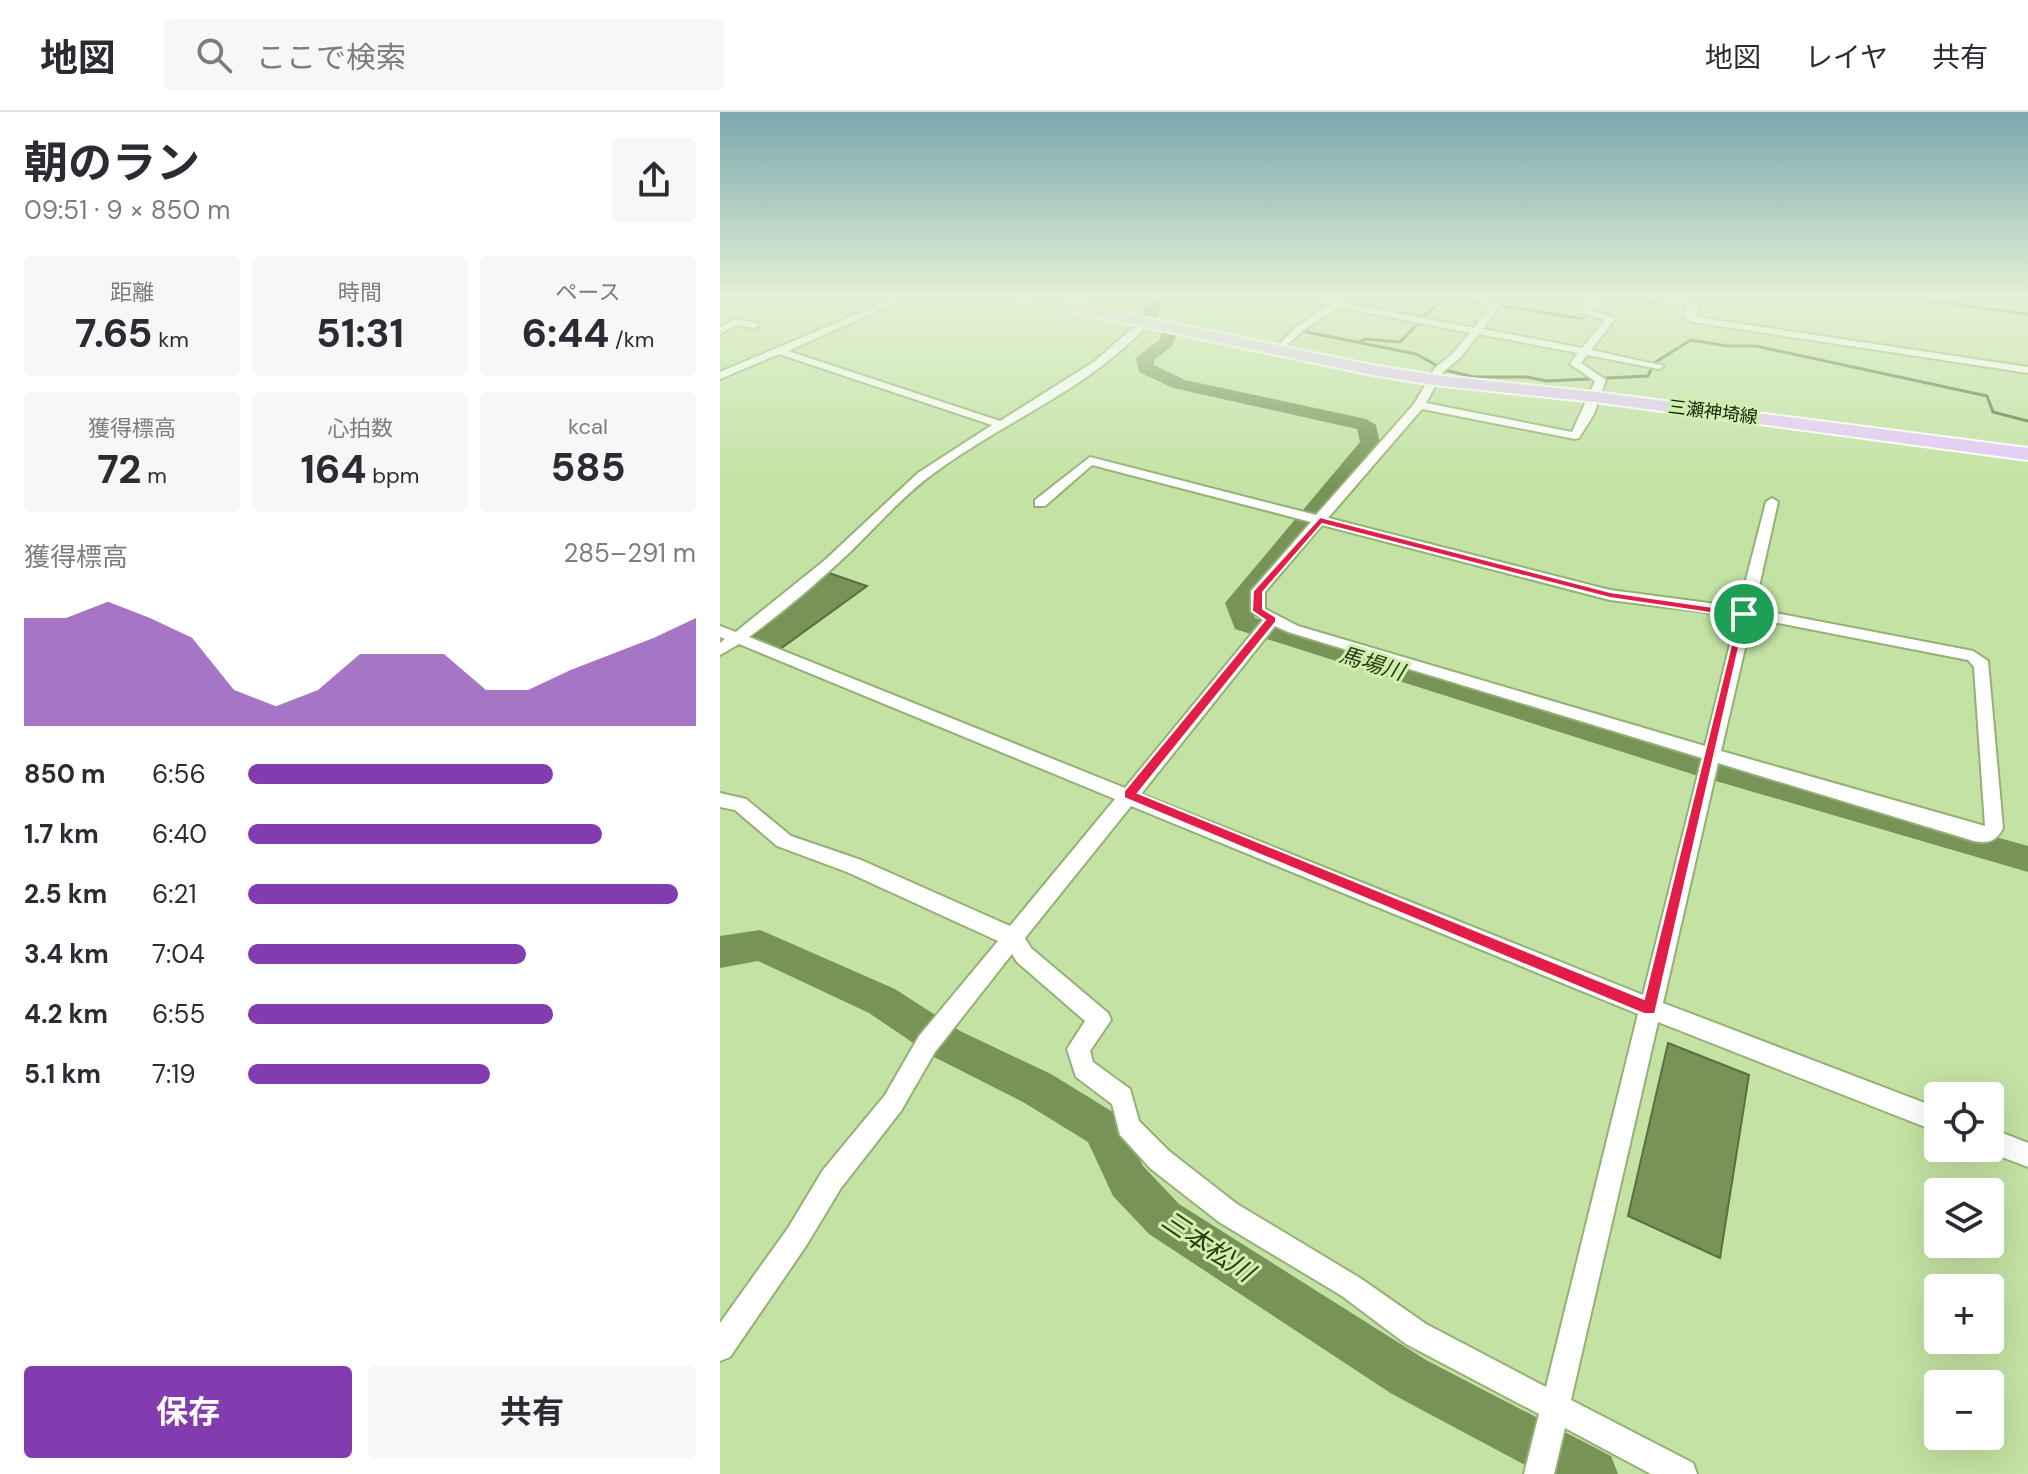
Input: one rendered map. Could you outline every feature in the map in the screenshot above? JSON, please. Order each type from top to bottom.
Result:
[{"type":"main road","name":"三瀬神埼線","points":[[1326,360],[1372,370],[1439,371],[1595,397],[2028,454]]},
{"type":"street","points":[[720,376],[759,360]]},
{"type":"street","points":[[805,360],[1002,425]]},
{"type":"street","points":[[720,650],[728,635],[831,563],[884,508],[936,466],[1076,381],[1103,360]]},
{"type":"street","points":[[1040,503],[1090,461],[1301,516],[1320,520],[1610,595],[1754,614],[1902,641],[1978,659],[1982,665],[1994,828],[1985,836],[1708,767],[1293,629],[1258,611],[1258,591],[1320,520],[1419,405],[1439,371],[1452,360]]},
{"type":"street","points":[[1419,405],[1575,436],[1601,380],[1575,364],[1577,360]]},
{"type":"street","points":[[1626,360],[1659,366]]},
{"type":"street","points":[[1959,360],[2028,370]]},
{"type":"street","points":[[1539,1474],[1772,502]]},
{"type":"street","points":[[720,1347],[832,1179],[893,1103],[927,1044],[1272,619]]},
{"type":"street","points":[[728,635],[1649,1008],[1924,1115]]},
{"type":"street","points":[[720,800],[740,804],[784,841],[854,866],[1014,938],[1024,955],[1100,1020],[1078,1049],[1084,1069],[1122,1097],[1128,1127],[1160,1160],[1228,1213],[1351,1287],[1416,1334],[1555,1410],[1682,1474]]},
{"type":"street","points":[[2004,1146],[2028,1155]]},
{"type":"shaded area","points":[[829,573],[867,586],[780,649],[751,638]]},
{"type":"shaded area","points":[[1668,1043],[1749,1075],[1720,1258],[1628,1216]]},
{"type":"waterway","name":"馬場川","points":[[1145,360],[1145,368],[1179,384],[1366,425],[1370,443],[1237,603],[1244,623],[1692,763],[2028,859]]},
{"type":"waterway","points":[[1426,360],[1445,370],[1474,377],[1527,377],[1547,381],[1648,376],[1654,363],[1660,360]]},
{"type":"waterway","points":[[1819,360],[1987,396],[1993,412],[2028,421]]},
{"type":"waterway","name":"三本松川","points":[[720,952],[760,945],[882,1001],[947,1044],[1037,1088],[1102,1128],[1128,1181],[1164,1219],[1409,1377],[1593,1474]]},
{"type":"route","points":[[1320,520],[1610,595],[1744,614],[1649,1008],[1129,795],[1272,619],[1258,611],[1258,591],[1320,520]]}]
